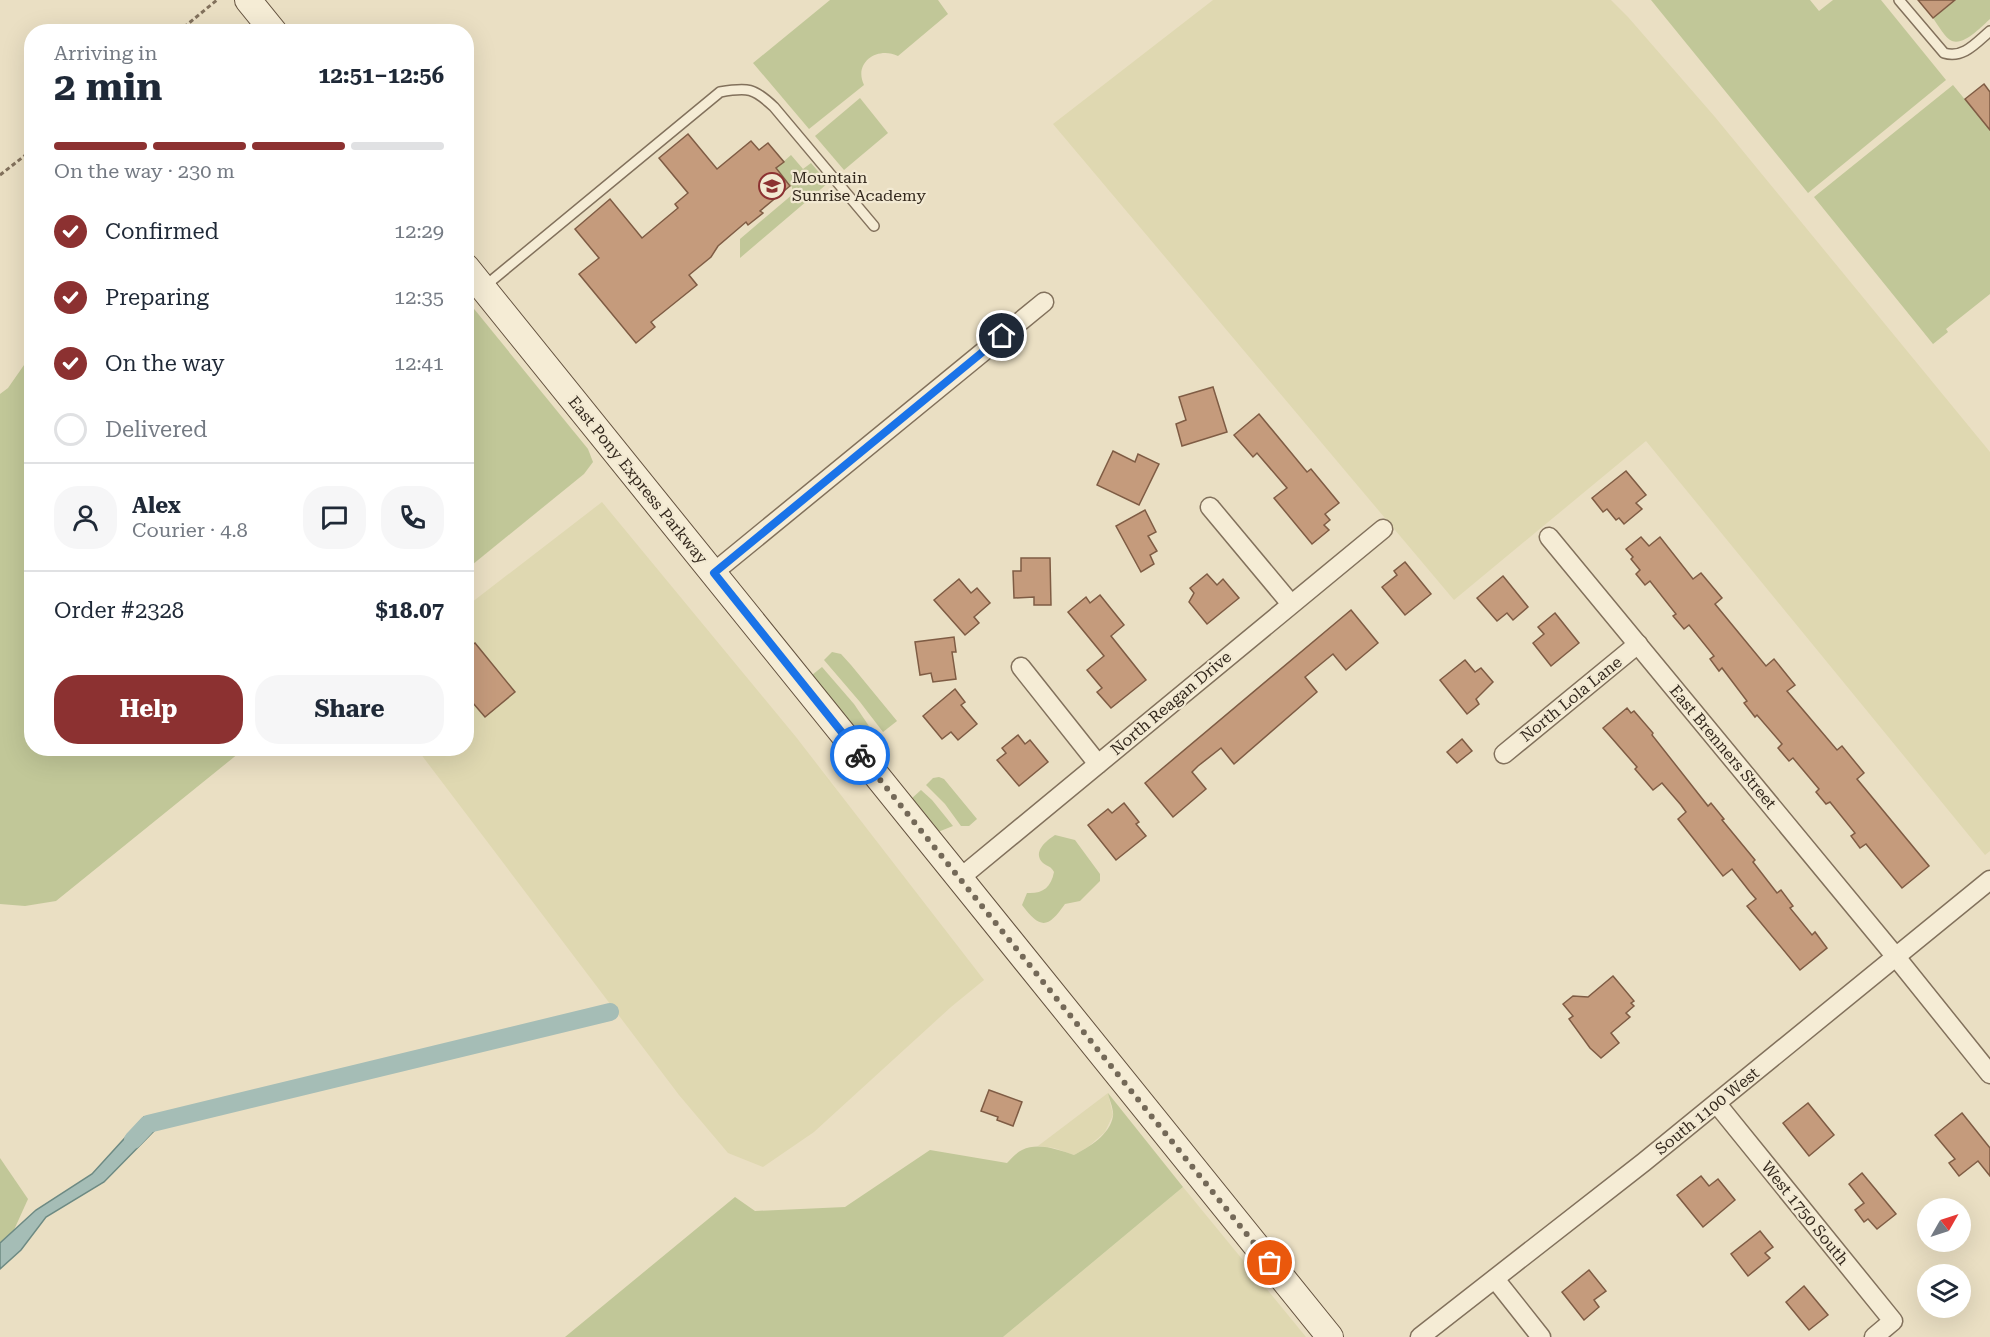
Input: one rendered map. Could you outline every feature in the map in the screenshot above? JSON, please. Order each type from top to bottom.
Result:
[{"type":"street","points":[[248,0],[268,24]]},
{"type":"street","name":"East Pony Express Parkway","points":[[474,277],[1330,1337]]},
{"type":"street","points":[[714,573],[1044,303]]},
{"type":"street","points":[[1210,507],[1291,604]]},
{"type":"street","name":"North Reagan Drive","points":[[960,878],[1383,529]]},
{"type":"street","name":"East Brenners Street","points":[[1549,537],[1990,1074]]},
{"type":"street","name":"North Lola Lane","points":[[1504,754],[1638,645]]},
{"type":"street","points":[[1021,667],[1098,764]]},
{"type":"street","name":"South 1100 West","points":[[1420,1337],[1716,1104],[1990,880]]},
{"type":"street","name":"West 1750 South","points":[[1716,1104],[1893,1321],[1874,1337]]},
{"type":"street","points":[[1495,1279],[1541,1337]]},
{"type":"lane","points":[[1899,0],[1944,53],[1951,55],[1965,52],[1990,31]]},
{"type":"lane","points":[[483,288],[720,92],[736,89],[757,91],[774,107],[874,226]]},
{"type":"path","points":[[188,24],[217,0]]},
{"type":"path","points":[[0,176],[24,156]]},
{"type":"shaded area","points":[[1213,0],[1611,0],[1628,17],[1715,117],[1990,452],[1990,851],[1985,855],[1646,441],[1454,600],[1053,124]]},
{"type":"shaded area","points":[[602,502],[796,737],[984,980],[951,1007],[814,1132],[763,1167],[728,1153],[679,1095],[422,756],[474,756],[474,601]]},
{"type":"shaded area","points":[[1108,1093],[1113,1115],[1105,1132],[1088,1147],[1074,1155],[1054,1148],[1038,1146]]},
{"type":"shaded area","points":[[1183,1187],[1306,1337],[1003,1337]]},
{"type":"green space","points":[[830,0],[938,0],[948,14],[898,56],[883,53],[869,58],[862,69],[861,77],[864,85],[809,129],[753,63]]},
{"type":"green space","points":[[1651,0],[1810,0],[1819,11],[1833,0],[1881,0],[1946,80],[1808,193]]},
{"type":"green space","points":[[1956,0],[1990,0],[1990,19],[1973,35],[1957,42],[1947,37],[1933,18]]},
{"type":"green space","points":[[1953,85],[1990,130],[1990,294],[1946,329],[1948,332],[1933,344],[1814,197]]},
{"type":"green space","points":[[860,98],[888,133],[844,170],[815,136]]},
{"type":"green space","points":[[791,155],[803,169],[811,163],[828,183],[740,258],[740,239],[793,194],[792,187],[776,168]]},
{"type":"green space","points":[[474,309],[588,449],[593,462],[584,474],[474,563]]},
{"type":"green space","points":[[24,365],[24,756],[235,756],[56,901],[25,906],[0,904],[0,394],[8,388]]},
{"type":"green space","points":[[832,652],[841,654],[897,721],[883,732],[824,660]]},
{"type":"green space","points":[[822,667],[854,704],[873,732],[864,741],[812,675]]},
{"type":"green space","points":[[933,778],[944,779],[977,819],[969,826],[961,826],[945,804],[926,785]]},
{"type":"green space","points":[[921,790],[953,826],[938,832],[911,799]]},
{"type":"green space","points":[[1055,835],[1075,840],[1100,874],[1100,881],[1080,901],[1065,904],[1054,918],[1044,923],[1034,919],[1022,905],[1027,893],[1041,891],[1051,882],[1054,872],[1043,863],[1039,855],[1044,844]]},
{"type":"green space","points":[[1108,1093],[1183,1187],[1003,1337],[565,1337],[735,1197],[755,1211],[845,1207],[930,1150],[1007,1163],[1020,1151],[1035,1147],[1074,1155],[1092,1144],[1108,1129],[1113,1113]]},
{"type":"green space","points":[[0,1158],[28,1199],[9,1241],[0,1246]]},
{"type":"water","points":[[144,1117],[155,1130],[104,1182],[46,1217],[21,1250],[0,1269],[0,1243],[36,1210],[92,1174]]},
{"type":"building","points":[[1918,0],[1955,0],[1933,18]]},
{"type":"building","points":[[1984,84],[1990,92],[1990,130],[1965,99]]},
{"type":"building","points":[[688,134],[717,169],[751,141],[759,150],[768,143],[784,162],[776,168],[790,186],[760,211],[763,213],[748,225],[746,222],[718,246],[711,257],[689,275],[697,285],[651,322],[655,327],[636,343],[579,274],[599,258],[575,229],[610,199],[642,238],[678,208],[675,204],[688,193],[659,158]]},
{"type":"building","points":[[1213,387],[1227,432],[1182,446],[1176,424],[1186,420],[1179,397]]},
{"type":"building","points":[[1259,414],[1307,472],[1311,469],[1339,503],[1325,514],[1330,520],[1324,525],[1329,530],[1312,544],[1274,498],[1287,488],[1257,453],[1253,457],[1234,435]]},
{"type":"building","points":[[1113,451],[1135,462],[1138,454],[1159,464],[1139,505],[1097,485]]},
{"type":"building","points":[[1626,471],[1646,495],[1636,503],[1642,509],[1624,524],[1619,518],[1616,520],[1607,509],[1603,512],[1592,498]]},
{"type":"building","points":[[1145,510],[1156,532],[1148,536],[1157,551],[1150,555],[1154,564],[1141,572],[1116,526]]},
{"type":"building","points":[[1641,537],[1649,546],[1660,537],[1693,579],[1701,573],[1722,598],[1715,604],[1766,666],[1774,659],[1795,685],[1787,691],[1837,750],[1842,746],[1864,773],[1857,779],[1929,866],[1902,888],[1866,844],[1860,848],[1851,836],[1855,833],[1830,802],[1826,804],[1816,792],[1819,789],[1793,758],[1789,761],[1778,748],[1782,744],[1744,703],[1747,701],[1722,668],[1719,671],[1710,659],[1714,656],[1689,625],[1684,629],[1673,616],[1676,614],[1650,581],[1645,585],[1636,574],[1640,570],[1626,549]]},
{"type":"building","points":[[1021,558],[1050,558],[1051,605],[1034,605],[1034,597],[1014,598],[1013,571],[1021,571]]},
{"type":"building","points":[[1405,562],[1431,594],[1405,615],[1382,587],[1397,575],[1394,571]]},
{"type":"building","points":[[1207,574],[1217,585],[1223,579],[1239,598],[1207,624],[1189,602],[1194,593],[1190,588]]},
{"type":"building","points":[[1503,576],[1528,607],[1513,620],[1507,613],[1497,621],[1477,598]]},
{"type":"building","points":[[959,579],[971,593],[977,588],[990,603],[974,617],[979,623],[965,635],[934,600]]},
{"type":"building","points":[[1100,595],[1124,625],[1111,636],[1146,680],[1111,708],[1097,692],[1102,688],[1087,670],[1104,656],[1068,612],[1086,597],[1090,603]]},
{"type":"building","points":[[1351,610],[1378,643],[1346,670],[1333,654],[1305,677],[1317,692],[1234,764],[1221,748],[1198,766],[1192,772],[1206,789],[1173,817],[1145,783]]},
{"type":"building","points":[[1555,613],[1579,643],[1551,666],[1533,643],[1544,634],[1538,627]]},
{"type":"building","points":[[954,637],[956,652],[952,652],[956,679],[933,682],[931,673],[920,675],[915,642]]},
{"type":"building","points":[[474,644],[515,692],[485,717],[474,704]]},
{"type":"building","points":[[1465,660],[1475,672],[1481,668],[1493,682],[1476,699],[1479,704],[1467,714],[1440,680]]},
{"type":"building","points":[[955,689],[965,702],[961,705],[977,724],[958,740],[951,732],[942,739],[923,716]]},
{"type":"building","points":[[1627,708],[1631,713],[1634,711],[1653,733],[1652,735],[1708,806],[1711,803],[1724,819],[1722,820],[1755,860],[1753,862],[1777,893],[1781,890],[1793,906],[1790,908],[1812,935],[1815,932],[1827,948],[1800,970],[1747,906],[1756,899],[1732,869],[1723,876],[1678,819],[1686,812],[1681,805],[1662,783],[1653,790],[1635,769],[1637,767],[1603,728]]},
{"type":"building","points":[[1018,735],[1025,744],[1030,740],[1048,762],[1019,786],[997,760],[1006,753],[1002,748]]},
{"type":"building","points":[[1462,739],[1472,751],[1457,763],[1447,752]]},
{"type":"building","points":[[1124,803],[1139,822],[1136,824],[1146,836],[1116,860],[1088,825],[1108,809],[1112,813]]},
{"type":"building","points":[[1613,976],[1634,1001],[1631,1003],[1634,1006],[1626,1013],[1630,1017],[1611,1033],[1619,1043],[1601,1058],[1590,1048],[1569,1019],[1573,1016],[1563,1004],[1573,996],[1588,997]]},
{"type":"building","points":[[989,1090],[1022,1102],[1013,1126],[981,1111]]},
{"type":"building","points":[[1808,1103],[1834,1135],[1809,1156],[1783,1123]]},
{"type":"building","points":[[1962,1113],[1990,1148],[1990,1176],[1978,1161],[1959,1176],[1949,1163],[1955,1159],[1935,1135]]},
{"type":"building","points":[[1862,1173],[1896,1214],[1877,1229],[1868,1219],[1864,1222],[1855,1210],[1864,1203],[1849,1184]]},
{"type":"building","points":[[1701,1176],[1709,1186],[1718,1179],[1735,1200],[1703,1227],[1677,1195]]},
{"type":"building","points":[[1760,1231],[1773,1247],[1765,1253],[1770,1258],[1748,1276],[1731,1254]]},
{"type":"building","points":[[1589,1270],[1606,1291],[1594,1300],[1599,1307],[1584,1320],[1562,1292]]},
{"type":"building","points":[[1804,1286],[1828,1315],[1809,1330],[1786,1302]]},
{"type":"waterway","points":[[133,1140],[148,1124],[610,1012]]},
{"type":"way so far","points":[[860,755],[1270,1263]]},
{"type":"place","name":"Mountain Sunrise Academy","points":[[772,186]]},
{"type":"route","points":[[860,755],[714,573],[1002,336]]}]
